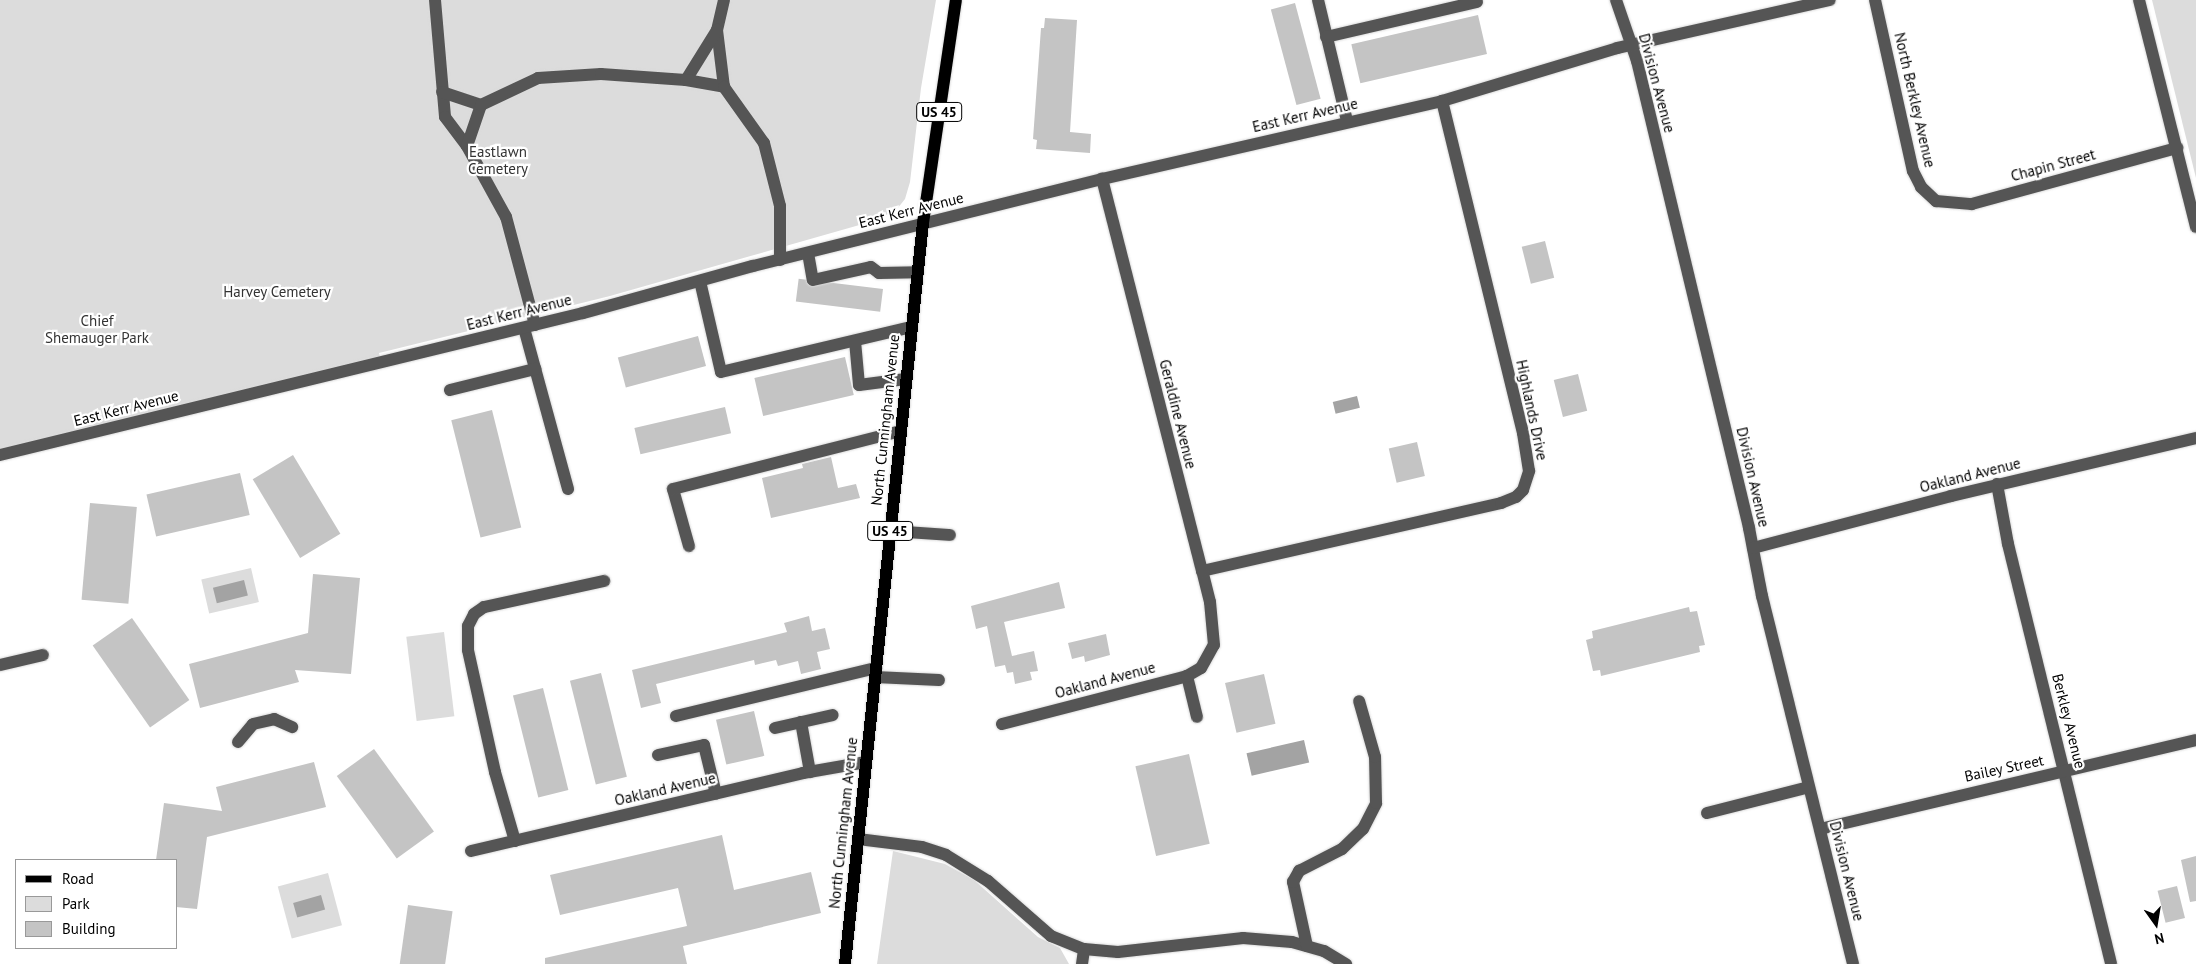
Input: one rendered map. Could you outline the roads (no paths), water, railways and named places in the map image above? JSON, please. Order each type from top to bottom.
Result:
[{"type":"main road","name":"North Cunningham Avenue","points":[[845,964],[923,223],[956,0]]},
{"type":"street","points":[[435,0],[445,117],[467,146],[506,217],[530,326],[535,369],[568,489]]},
{"type":"street","points":[[686,80],[717,30],[724,0]]},
{"type":"street","points":[[1318,0],[1347,121]]},
{"type":"street","name":"Division Avenue","points":[[1616,0],[1632,45],[1853,964]]},
{"type":"street","name":"East Kerr Avenue","points":[[0,455],[530,326],[923,223],[1102,179],[1347,121],[1442,101],[1632,45],[1830,0]]},
{"type":"street","name":"North Berkley Avenue","points":[[1875,0],[1913,171],[1921,187],[1936,201]]},
{"type":"street","points":[[2139,0],[2196,227]]},
{"type":"street","points":[[1326,37],[1477,2]]},
{"type":"street","points":[[717,30],[724,87],[764,144],[780,206],[780,260]]},
{"type":"street","points":[[442,92],[481,105],[538,78],[602,74],[686,80],[724,87]]},
{"type":"street","name":"Highlands Drive","points":[[1202,571],[1501,503],[1516,497],[1523,490],[1529,471],[1523,433],[1442,101]]},
{"type":"street","points":[[467,146],[481,105]]},
{"type":"street","name":"Chapin Street","points":[[1936,201],[1972,204],[2177,148]]},
{"type":"street","name":"Geraldine Avenue","points":[[1102,179],[1202,571],[1215,637],[1209,657]]},
{"type":"street","points":[[808,253],[813,280],[871,267],[879,273],[918,272]]},
{"type":"street","points":[[700,281],[721,372],[912,327]]},
{"type":"street","points":[[855,341],[859,386],[906,379]]},
{"type":"street","points":[[450,390],[535,369]]},
{"type":"street","points":[[689,546],[673,489],[900,431]]},
{"type":"street","name":"Oakland Avenue","points":[[1753,548],[1997,484],[2196,438]]},
{"type":"street","name":"Berkley Avenue","points":[[1997,484],[2008,544],[2111,964]]},
{"type":"street","points":[[890,531],[950,535]]},
{"type":"street","points":[[515,841],[495,772],[472,669],[468,626],[474,614],[484,608],[604,581]]},
{"type":"street","points":[[0,665],[43,655]]},
{"type":"street","name":"Oakland Avenue","points":[[1002,724],[1187,676],[1200,668],[1209,657]]},
{"type":"street","points":[[676,716],[875,672],[939,680]]},
{"type":"street","points":[[1187,676],[1197,717]]},
{"type":"street","points":[[1307,946],[1293,882],[1299,871],[1342,849],[1364,828],[1376,803],[1375,757],[1359,701]]},
{"type":"street","points":[[775,728],[834,715]]},
{"type":"street","points":[[238,742],[253,724],[274,719],[292,727]]},
{"type":"street","points":[[801,722],[810,772]]},
{"type":"street","name":"Bailey Street","points":[[1820,829],[1956,795],[2064,772],[2196,740]]},
{"type":"street","points":[[658,755],[704,745],[716,794]]},
{"type":"street","name":"Oakland Avenue","points":[[471,851],[810,772],[866,762]]},
{"type":"street","points":[[1707,813],[1809,787]]},
{"type":"street","points":[[858,839],[922,847],[946,855],[988,882],[1052,936],[1084,949],[1118,952],[1243,938],[1292,942],[1324,951],[1346,964]]},
{"type":"street","points":[[1082,964],[1084,949]]},
{"type":"park label","name":"Eastlawn Cemetery","points":[[498,160]]},
{"type":"park label","name":"Harvey Cemetery","points":[[277,292]]},
{"type":"park label","name":"Chief Shemauger Park","points":[[97,328]]}]
